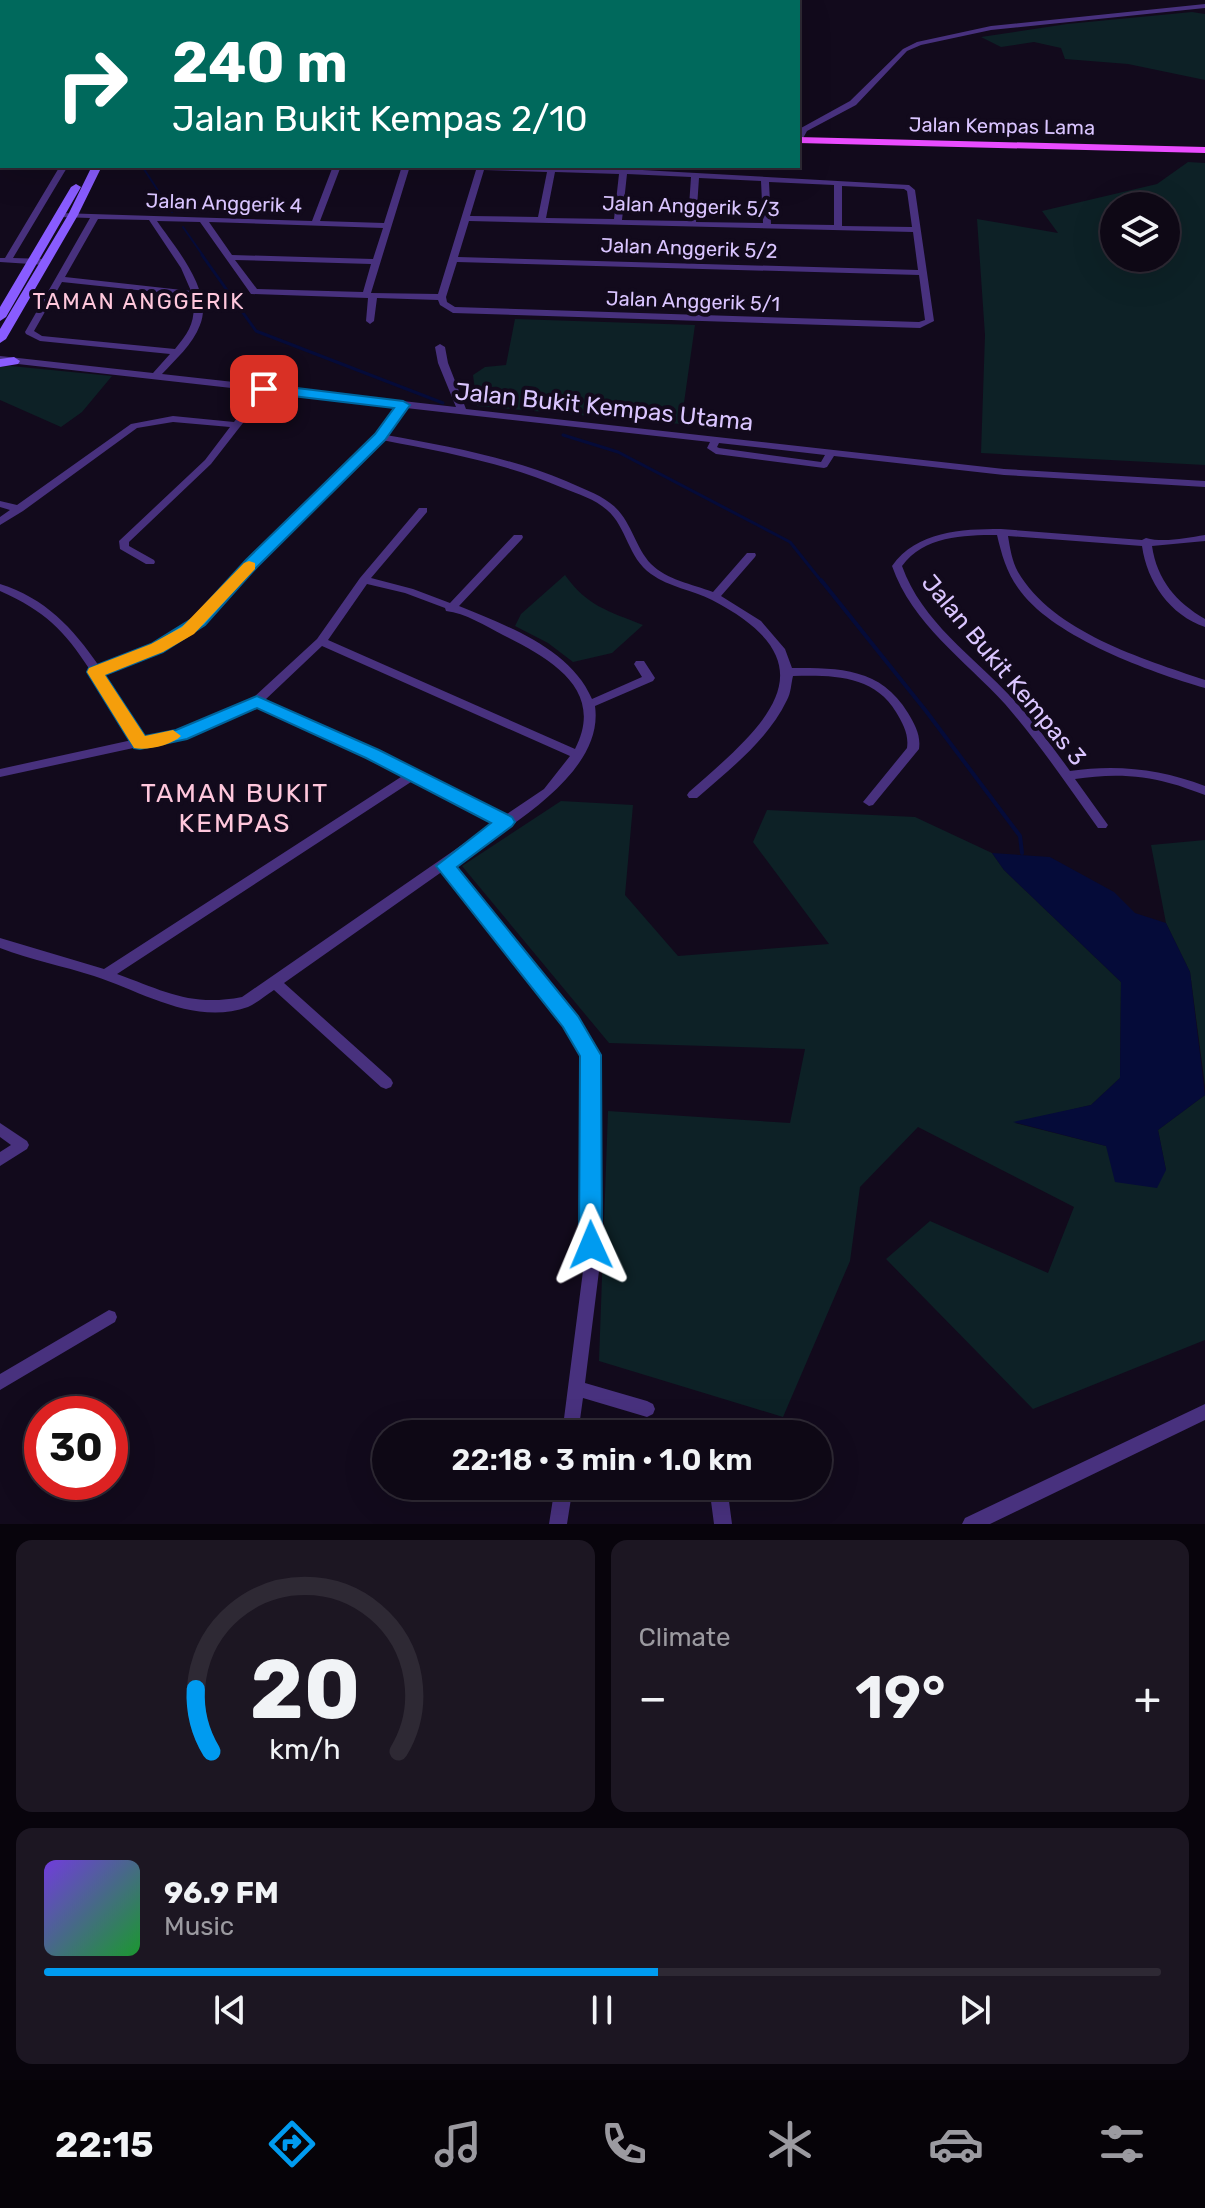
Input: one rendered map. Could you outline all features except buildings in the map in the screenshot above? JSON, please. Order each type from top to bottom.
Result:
[{"type":"main road","name":"Jalan Kempas Lama","points":[[800,140],[1205,152]]},
{"type":"main road","name":"Jalan Kempas Lama","points":[[800,147],[1205,152]]},
{"type":"street","points":[[1156,0],[1161,10]]},
{"type":"street","points":[[800,137],[804,130],[853,103],[905,50],[919,43],[991,28],[1205,6]]},
{"type":"street","points":[[2,265],[63,168]]},
{"type":"street","points":[[67,215],[87,168]]},
{"type":"street","points":[[0,339],[37,265],[96,168]]},
{"type":"street","points":[[315,224],[336,168]]},
{"type":"street","points":[[370,321],[370,295],[376,262],[405,168]]},
{"type":"street","points":[[464,168],[765,178],[909,188],[922,273]]},
{"type":"street","points":[[203,220],[254,292],[442,297],[480,169]]},
{"type":"street","points":[[542,220],[551,171]]},
{"type":"street","points":[[618,222],[623,172]]},
{"type":"street","points":[[692,224],[695,175]]},
{"type":"street","points":[[765,178],[767,226]]},
{"type":"street","points":[[838,183],[838,228]]},
{"type":"street","name":"Jalan Anggerik 4","points":[[67,215],[387,226]]},
{"type":"street","points":[[95,216],[29,329],[32,336],[175,352]]},
{"type":"street","points":[[151,218],[181,264],[200,302],[196,325],[155,377]]},
{"type":"street","name":"Jalan Anggerik 5/3","points":[[466,218],[916,230]]},
{"type":"street","points":[[228,257],[376,262]]},
{"type":"street","name":"Jalan Anggerik 5/2","points":[[454,259],[922,273]]},
{"type":"street","points":[[2,265],[37,265]]},
{"type":"street","points":[[0,317],[37,265]]},
{"type":"street","name":"Jalan Anggerik 5/1","points":[[442,297],[447,307],[459,312],[925,324],[930,321],[922,273]]},
{"type":"street","points":[[59,279],[197,294]]},
{"type":"street","points":[[440,347],[462,411]]},
{"type":"street","name":"Jalan Bukit Kempas Utama","points":[[5,361],[716,439],[712,448],[716,451],[806,464],[824,465],[831,452],[1004,472],[1205,484]]},
{"type":"street","points":[[150,562],[124,547],[124,541],[208,462],[264,389]]},
{"type":"street","points":[[95,672],[157,648],[199,622],[251,564],[380,437],[403,405]]},
{"type":"street","points":[[0,522],[134,426],[173,419],[235,425]]},
{"type":"street","points":[[380,437],[511,463],[594,498],[620,517],[648,568],[660,576],[714,597],[749,619],[780,649],[790,672],[787,688],[771,722],[758,738],[693,795]]},
{"type":"street","points":[[0,504],[19,509]]},
{"type":"street","points":[[0,773],[180,734],[257,701],[321,641],[364,580],[423,510]]},
{"type":"street","name":"Jalan Bukit Kempas 3","points":[[1102,825],[1010,703],[923,615],[901,583],[897,566],[902,558],[927,543],[973,532],[1146,541],[1205,538]]},
{"type":"street","points":[[1002,534],[1013,572],[1048,613],[1124,656],[1205,684]]},
{"type":"street","points":[[450,609],[518,537]]},
{"type":"street","points":[[1146,541],[1155,580],[1170,600],[1205,624]]},
{"type":"street","points":[[714,597],[751,555]]},
{"type":"street","points":[[0,943],[105,975],[191,1007],[219,1009],[246,1002],[446,866],[544,795],[578,755],[587,734],[588,705],[567,668],[513,636],[390,585],[364,580]]},
{"type":"street","points":[[0,587],[42,608],[58,621],[140,743]]},
{"type":"street","points":[[321,641],[578,755]]},
{"type":"street","points":[[588,705],[649,678],[640,664]]},
{"type":"street","points":[[790,672],[830,671],[862,678],[893,697],[902,711],[915,741],[913,749],[869,802]]},
{"type":"street","points":[[257,701],[505,822]]},
{"type":"street","points":[[1066,776],[1097,770],[1124,770],[1158,776],[1205,791]]},
{"type":"street","points":[[105,975],[413,775]]},
{"type":"street","points":[[446,866],[571,1022],[590,1055],[591,1271],[572,1420]]},
{"type":"street","points":[[275,983],[386,1083]]},
{"type":"street","points":[[0,1129],[22,1145],[3,1158]]},
{"type":"street","points":[[0,1383],[109,1317]]},
{"type":"street","points":[[575,1388],[647,1409]]},
{"type":"street","points":[[971,1524],[1205,1412]]},
{"type":"street","points":[[558,1524],[562,1500]]},
{"type":"street","points":[[720,1500],[723,1524]]},
{"type":"green space","points":[[1192,12],[1205,14],[1205,80],[1128,64],[1065,59],[1061,48],[1034,42],[1001,47],[981,37],[1067,24]]},
{"type":"green space","points":[[1188,162],[1205,163],[1205,465],[981,453],[985,335],[977,219],[1058,233],[1042,211],[1100,197],[1100,272],[1180,272],[1180,192],[1123,192],[1157,184]]},
{"type":"green space","points":[[515,319],[695,325],[681,424],[477,406],[473,375],[485,367],[506,365]]},
{"type":"green space","points":[[0,367],[112,376],[82,412],[61,427],[0,400]]},
{"type":"green space","points":[[565,575],[590,601],[643,625],[612,653],[573,662],[548,643],[515,626],[521,614]]},
{"type":"green space","points":[[561,801],[633,805],[625,895],[678,956],[829,944],[753,842],[767,810],[915,817],[992,853],[1004,870],[1121,982],[1120,1078],[1091,1105],[1015,1123],[1106,1146],[1166,1170],[1158,1130],[1205,1095],[1205,1340],[1033,1409],[886,1259],[930,1221],[1048,1273],[1074,1207],[918,1127],[860,1187],[850,1261],[783,1417],[599,1361],[608,1111],[790,1123],[805,1049],[609,1043],[462,866]]},
{"type":"green space","points":[[1205,840],[1205,1086],[1190,972],[1166,923],[1151,845]]},
{"type":"shaded area","points":[[992,853],[1050,857],[1114,892],[1135,913],[1166,923],[1190,972],[1205,1095],[1158,1130],[1166,1170],[1157,1188],[1115,1182],[1106,1146],[1013,1122],[1091,1105],[1120,1078],[1121,982],[1004,870]]},
{"type":"waterway","points":[[143,168],[172,212]]},
{"type":"waterway","points":[[183,227],[204,257]]},
{"type":"waterway","points":[[202,255],[256,331],[443,403]]},
{"type":"waterway","points":[[563,435],[618,452],[790,542],[822,582]]},
{"type":"waterway","points":[[821,580],[926,711],[1020,836],[1022,853]]},
{"type":"slow traffic","points":[[173,736],[140,743],[95,672],[130,660],[188,631],[249,566]]},
{"type":"district","name":"TAMAN ANGGERIK","points":[[139,301]]},
{"type":"district","name":"TAMAN BUKIT KEMPAS","points":[[235,808]]},
{"type":"route","points":[[264,389],[403,405],[380,437],[251,564],[199,622],[157,648],[95,672],[140,743],[180,734],[257,701],[373,754],[505,822],[446,866],[571,1022],[590,1055],[591,1245]]}]
